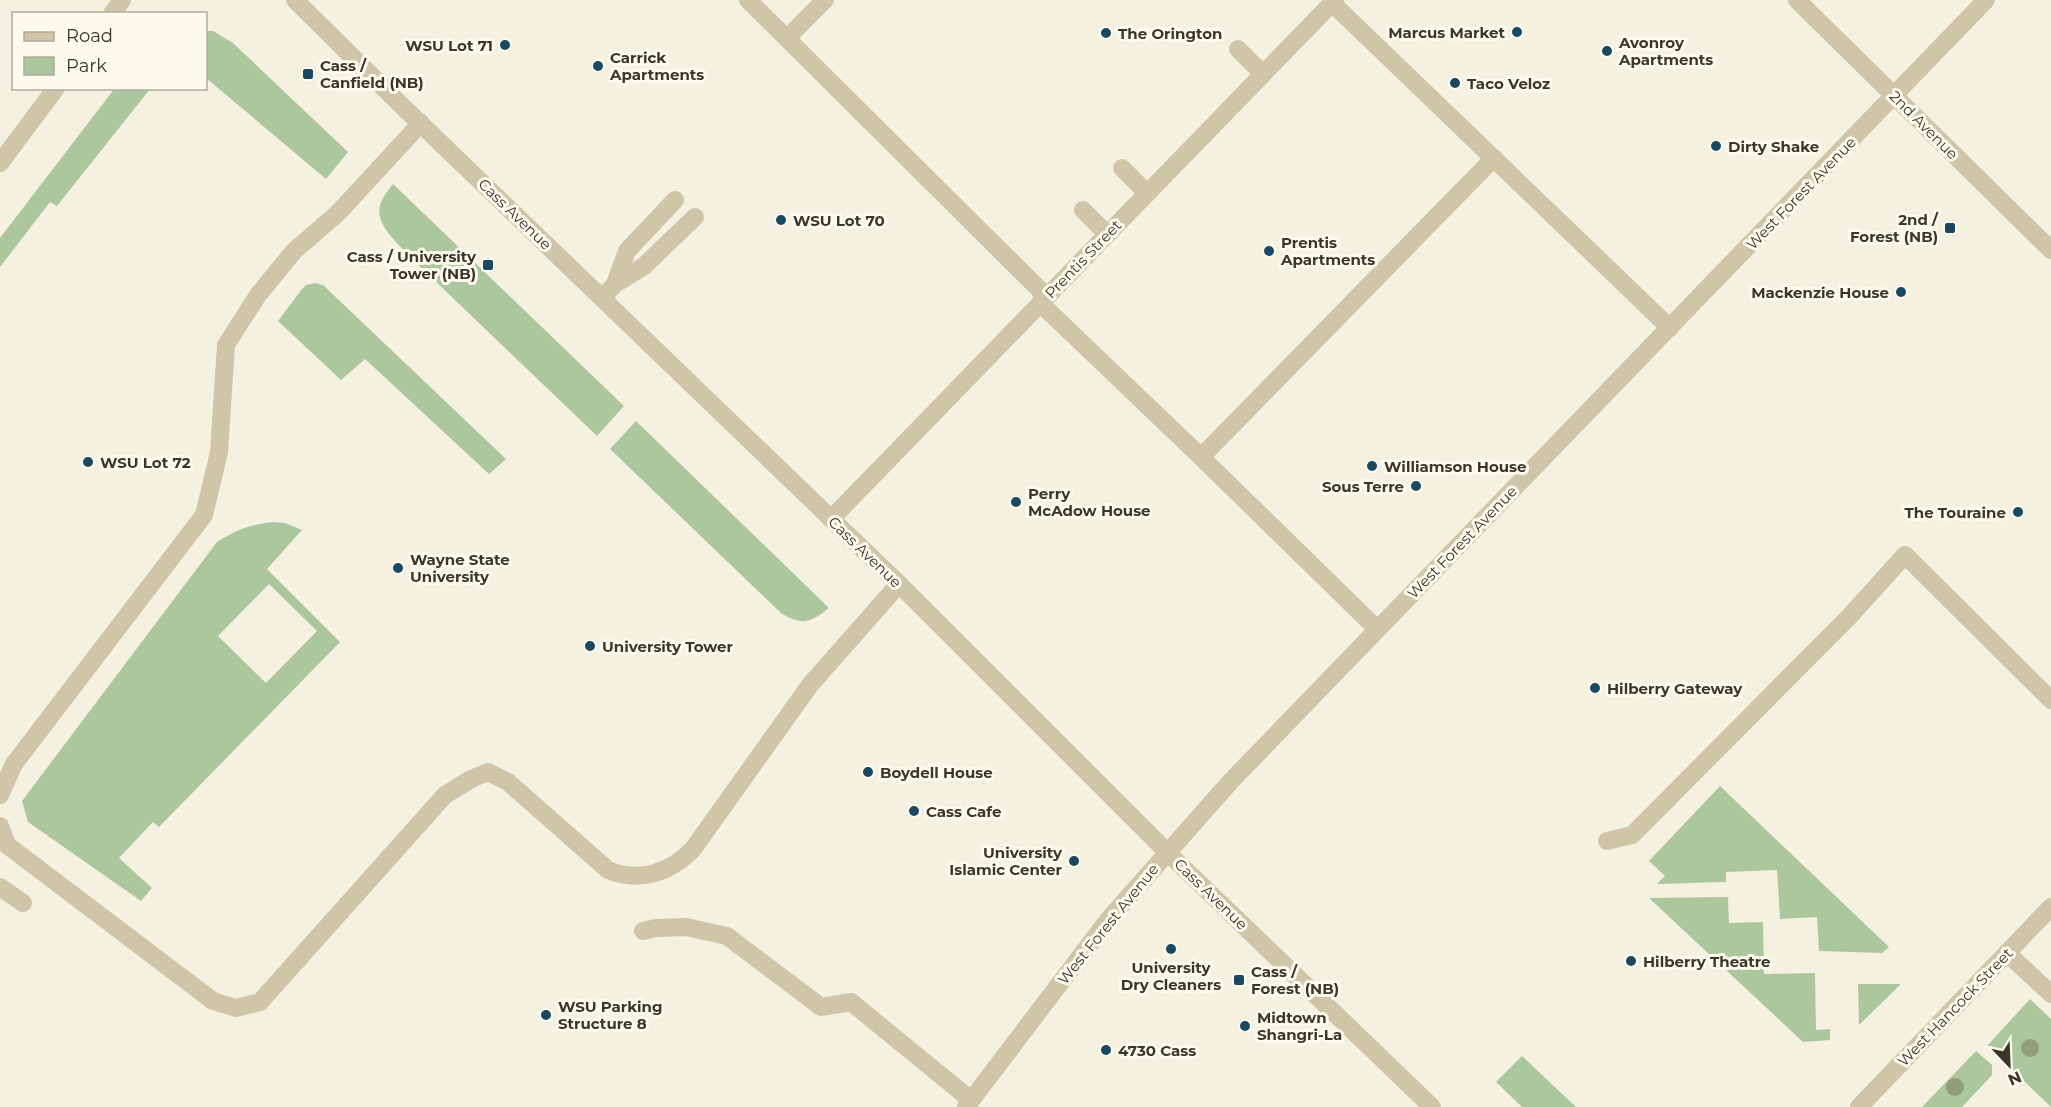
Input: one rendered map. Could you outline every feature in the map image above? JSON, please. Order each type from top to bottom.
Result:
[{"type":"street","name":"Cass Avenue","points":[[295,0],[899,584],[1167,852],[1432,1107]]},
{"type":"street","points":[[748,0],[788,37],[1044,300],[1377,629]]},
{"type":"street","points":[[788,37],[825,0]]},
{"type":"street","name":"2nd Avenue","points":[[1797,0],[2051,250]]},
{"type":"street","name":"West Forest Avenue","points":[[969,1103],[1108,920],[1231,781],[1986,0]]},
{"type":"street","points":[[1334,2],[1670,328]]},
{"type":"street","name":"Prentis Street","points":[[831,519],[1334,2]]},
{"type":"street","points":[[1238,49],[1263,74]]},
{"type":"street","points":[[4,151],[54,90]]},
{"type":"street","points":[[0,795],[14,764],[204,515],[219,452],[226,345],[258,295],[294,251],[338,213],[421,123]]},
{"type":"street","points":[[1201,457],[1494,158]]},
{"type":"street","points":[[1122,168],[1147,193]]},
{"type":"street","points":[[615,284],[627,251],[675,200]]},
{"type":"street","points":[[1083,210],[1107,234]]},
{"type":"street","points":[[602,298],[615,284],[644,266],[695,217]]},
{"type":"street","points":[[1607,841],[1632,836],[1848,618],[1905,555],[2051,700]]},
{"type":"street","points":[[0,826],[7,845],[213,1001],[236,1008],[260,1002],[445,795],[471,778],[488,772],[508,782],[608,870],[621,876],[634,877],[654,874],[679,863],[693,849],[810,685],[899,584]]},
{"type":"street","points":[[0,887],[22,903]]},
{"type":"street","name":"West Hancock Street","points":[[1859,1107],[2051,908]]},
{"type":"street","points":[[643,931],[686,927],[727,936],[821,1007],[851,1002],[969,1103]]},
{"type":"street","points":[[2007,953],[2051,994]]},
{"type":"green space","points":[[207,31],[213,31],[233,43],[348,152],[326,179],[207,79]]},
{"type":"green space","points":[[113,90],[149,90],[57,206],[50,202],[0,267],[0,238]]},
{"type":"green space","points":[[393,184],[624,406],[597,436],[409,256],[386,231],[379,208]]},
{"type":"green space","points":[[315,283],[323,285],[506,459],[489,474],[365,359],[341,380],[278,321],[302,289],[306,285]]},
{"type":"green space","points":[[636,421],[829,608],[806,621],[795,620],[781,613],[610,449]]},
{"type":"green space","points":[[265,523],[285,523],[302,530],[267,569],[340,642],[159,827],[153,822],[119,858],[152,888],[141,901],[28,822],[22,801],[217,542],[237,531]],"holes":[[[269,584],[317,631],[266,683],[218,636]]]},
{"type":"green space","points":[[1720,786],[1889,947],[1882,953],[1819,951],[1817,917],[1780,919],[1777,870],[1726,872],[1726,882],[1657,884],[1665,876],[1649,861]]},
{"type":"green space","points":[[1728,897],[1729,923],[1763,922],[1764,974],[1815,973],[1816,1030],[1830,1029],[1830,1040],[1803,1042],[1649,898]]},
{"type":"green space","points":[[1858,984],[1901,984],[1859,1025]]},
{"type":"green space","points":[[2030,999],[2051,1019],[2051,1107],[1987,1046]]},
{"type":"green space","points":[[1976,1051],[1992,1065],[1992,1075],[1962,1107],[1922,1107]]},
{"type":"green space","points":[[1522,1056],[1576,1107],[1522,1107],[1496,1082]]},
{"type":"place","name":"Marcus Market","points":[[1517,32]]},
{"type":"place","name":"The Orington","points":[[1106,33]]},
{"type":"place","name":"WSU Lot 71","points":[[505,45]]},
{"type":"place","name":"Avonroy Apartments","points":[[1607,51]]},
{"type":"place","name":"Carrick Apartments","points":[[598,66]]},
{"type":"place","name":"Cass / Canfield (NB)","points":[[308,74]]},
{"type":"place","name":"Taco Veloz","points":[[1455,83]]},
{"type":"place","name":"Dirty Shake","points":[[1716,146]]},
{"type":"place","name":"WSU Lot 70","points":[[781,220]]},
{"type":"place","name":"2nd / Forest (NB)","points":[[1950,228]]},
{"type":"place","name":"Prentis Apartments","points":[[1269,251]]},
{"type":"place","name":"Cass / University Tower (NB)","points":[[488,265]]},
{"type":"place","name":"Mackenzie House","points":[[1901,292]]},
{"type":"place","name":"WSU Lot 72","points":[[88,462]]},
{"type":"place","name":"Williamson House","points":[[1372,466]]},
{"type":"place","name":"Sous Terre","points":[[1416,486]]},
{"type":"place","name":"Perry McAdow House","points":[[1016,502]]},
{"type":"place","name":"The Touraine","points":[[2018,512]]},
{"type":"place","name":"Wayne State University","points":[[398,568]]},
{"type":"place","name":"University Tower","points":[[590,646]]},
{"type":"place","name":"Hilberry Gateway","points":[[1595,688]]},
{"type":"place","name":"Boydell House","points":[[868,772]]},
{"type":"place","name":"Cass Cafe","points":[[914,811]]},
{"type":"place","name":"University Islamic Center","points":[[1074,861]]},
{"type":"place","name":"University Dry Cleaners","points":[[1171,949]]},
{"type":"place","name":"Hilberry Theatre","points":[[1631,961]]},
{"type":"place","name":"Cass / Forest (NB)","points":[[1239,980]]},
{"type":"place","name":"WSU Parking Structure 8","points":[[546,1015]]},
{"type":"place","name":"Midtown Shangri-La","points":[[1245,1026]]},
{"type":"place","name":"4730 Cass","points":[[1106,1050]]}]
